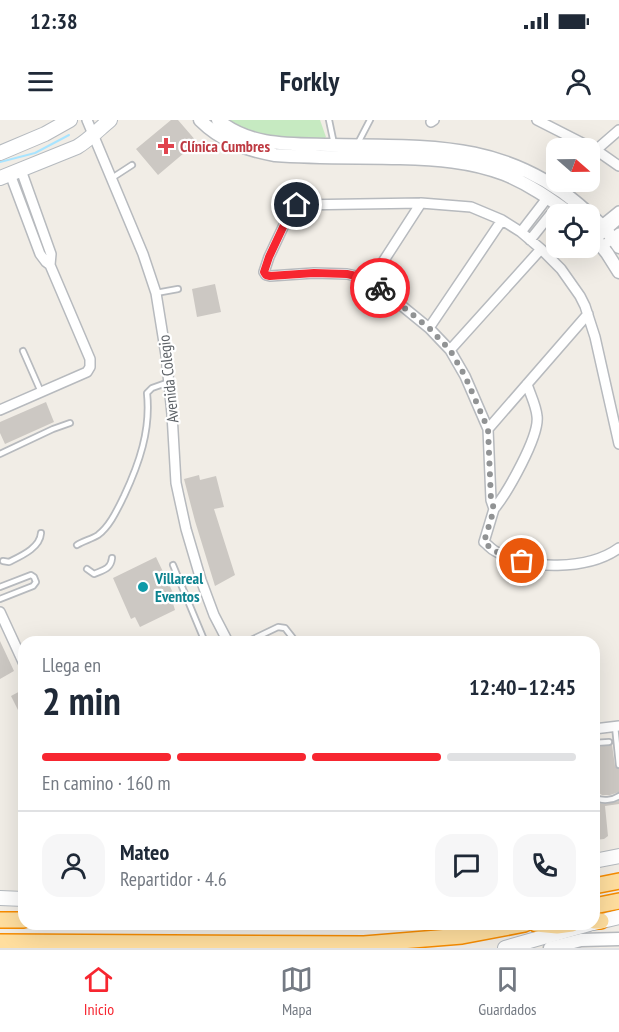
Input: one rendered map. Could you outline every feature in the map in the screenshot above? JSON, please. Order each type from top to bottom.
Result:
[{"type":"highway","points":[[600,885],[619,881]]},
{"type":"highway","points":[[600,905],[619,901]]},
{"type":"highway","points":[[1,920],[18,920]]},
{"type":"highway","points":[[1,942],[356,946],[462,936],[494,930]]},
{"type":"main road","points":[[0,153],[45,134],[70,120]]},
{"type":"main road","points":[[10,174],[86,142],[110,120]]},
{"type":"main road","points":[[600,860],[619,856]]},
{"type":"main road","points":[[1,899],[18,899]]},
{"type":"main road","points":[[600,921],[619,917]]},
{"type":"main road","points":[[505,948],[567,930]]},
{"type":"street","name":"Avenida Colegio","points":[[87,120],[146,260],[156,293],[163,327],[169,382],[176,483],[201,580],[225,636]]},
{"type":"street","points":[[200,120],[222,138],[250,150],[275,155],[354,151],[468,163],[515,178],[557,204]]},
{"type":"street","points":[[218,120],[232,130],[256,140],[334,151]]},
{"type":"street","points":[[537,120],[572,138]]},
{"type":"street","points":[[600,147],[619,130]]},
{"type":"street","points":[[354,151],[399,146],[452,149],[500,159],[532,173],[557,188],[575,201],[614,237]]},
{"type":"street","points":[[600,153],[619,166]]},
{"type":"street","points":[[0,410],[87,372],[90,363],[50,265],[40,254],[10,174]]},
{"type":"street","points":[[521,232],[553,201]]},
{"type":"street","points":[[530,240],[553,201]]},
{"type":"street","points":[[370,282],[421,202]]},
{"type":"street","points":[[494,509],[491,500],[488,429],[465,376],[450,350],[429,328],[370,282],[356,276],[314,273],[266,275],[264,272],[269,257],[292,208],[297,205],[421,202],[471,207],[502,220],[521,232],[561,269],[580,296],[595,337],[619,444]]},
{"type":"street","points":[[614,237],[619,211]]},
{"type":"street","points":[[614,237],[619,219]]},
{"type":"street","points":[[429,328],[502,220]]},
{"type":"street","points":[[600,245],[619,272]]},
{"type":"street","points":[[450,350],[541,249]]},
{"type":"street","points":[[488,429],[588,314]]},
{"type":"street","points":[[527,384],[538,417],[536,429],[502,500],[494,509],[484,542],[494,551],[508,557],[538,565],[597,559],[619,548]]},
{"type":"street","points":[[0,612],[18,651]]},
{"type":"street","points":[[600,729],[617,729]]},
{"type":"street","points":[[550,948],[581,940],[619,939]]},
{"type":"lane","points":[[329,120],[334,151]]},
{"type":"lane","points":[[354,151],[370,120]]},
{"type":"lane","points":[[112,178],[132,165]]},
{"type":"lane","points":[[156,293],[178,288]]},
{"type":"lane","points":[[23,351],[42,392]]},
{"type":"lane","points":[[77,545],[99,534],[114,516],[136,470],[146,434],[149,406],[147,393],[152,388],[169,382]]},
{"type":"lane","points":[[0,454],[70,423]]},
{"type":"lane","points":[[3,561],[9,562],[24,554],[38,542],[41,533]]},
{"type":"lane","points":[[87,569],[94,574],[110,567],[112,558]]},
{"type":"lane","points":[[172,565],[202,636]]},
{"type":"lane","points":[[0,587],[31,575],[36,582],[33,586],[0,599]]},
{"type":"lane","points":[[16,581],[20,592]]},
{"type":"lane","points":[[259,636],[278,627],[285,628],[291,636]]},
{"type":"lane","points":[[617,729],[619,765]]},
{"type":"lane","points":[[600,743],[609,742]]},
{"type":"lane","points":[[600,799],[614,799],[619,796]]},
{"type":"green space","points":[[227,120],[320,120],[326,137],[321,142],[256,134]]},
{"type":"building","name":"Clínica Cumbres","points":[[171,120],[178,120],[197,142],[158,175],[136,149]]},
{"type":"building","points":[[215,284],[221,312],[197,317],[192,289]]},
{"type":"building","points":[[46,402],[54,422],[5,444],[0,433],[0,422]]},
{"type":"building","points":[[199,475],[200,480],[216,476],[224,507],[214,509],[235,575],[215,586],[184,479]]},
{"type":"building","name":"Villareal Eventos","points":[[156,557],[174,595],[171,597],[175,610],[140,627],[135,617],[131,619],[113,578]]},
{"type":"building","points":[[0,641],[14,671],[0,679]]},
{"type":"building","points":[[18,692],[18,710],[11,696]]},
{"type":"building","points":[[612,745],[615,766],[619,769],[619,792],[610,795],[600,794],[600,746]]},
{"type":"building","points":[[619,801],[619,804],[605,806],[608,836],[600,839],[600,803]]},
{"type":"waterway","points":[[0,162],[35,153],[69,135]]},
{"type":"way so far","points":[[380,288],[429,328],[450,350],[465,376],[488,429],[491,500],[494,509],[484,542],[494,551],[522,561]]},
{"type":"place","name":"Clínica Cumbres","points":[[166,146]]},
{"type":"place","name":"Villareal Eventos","points":[[143,587]]},
{"type":"route","points":[[297,205],[292,208],[269,257],[264,272],[266,275],[347,274],[380,288]]}]
